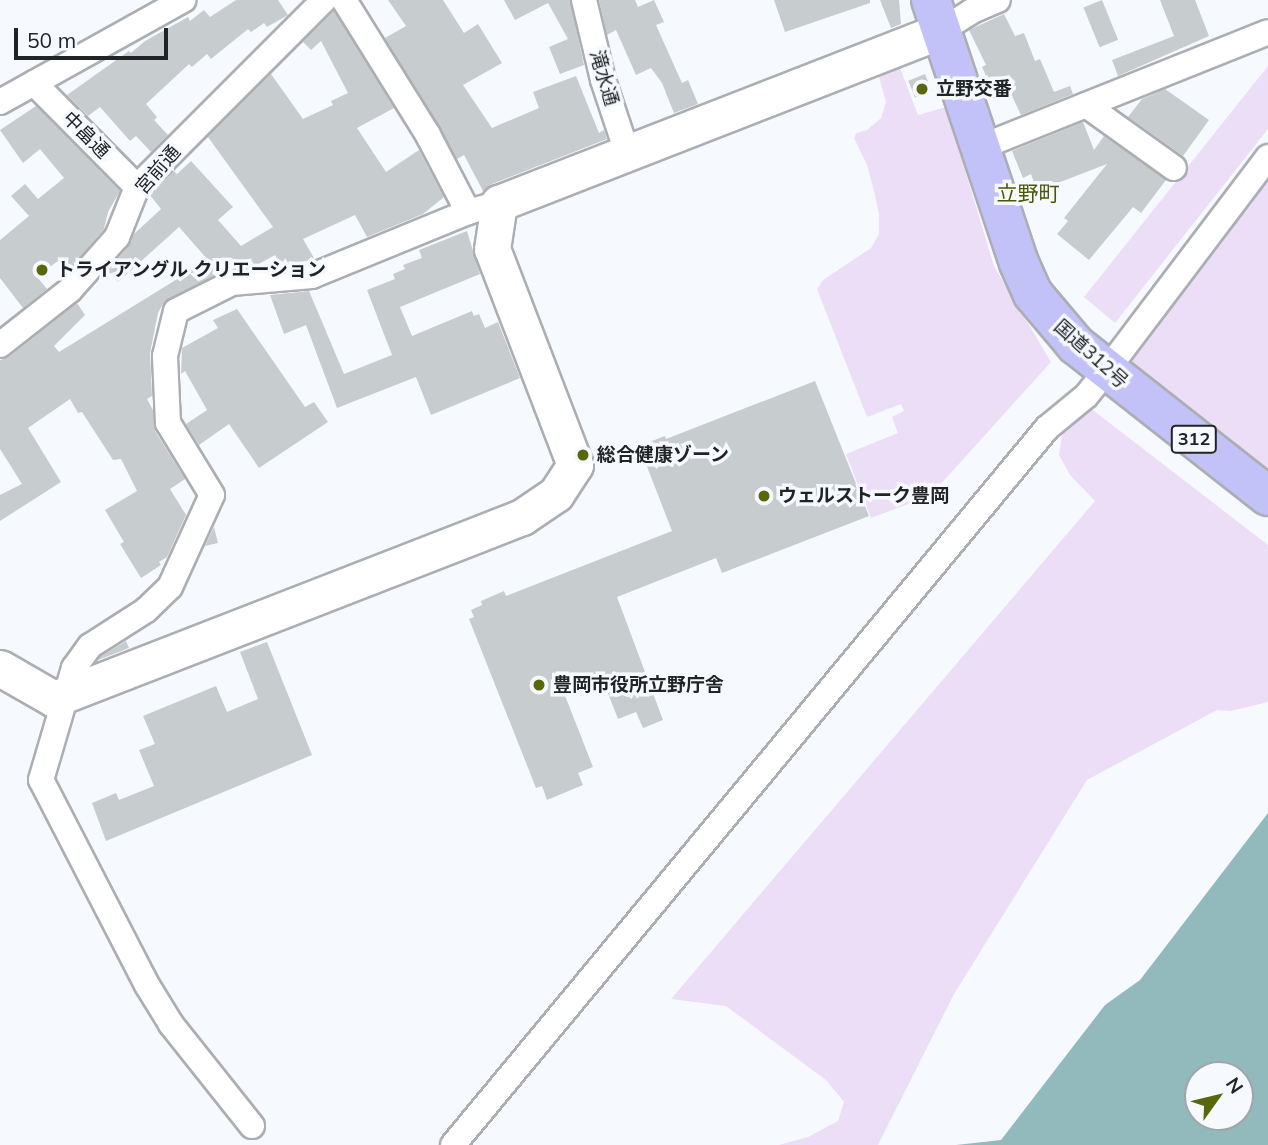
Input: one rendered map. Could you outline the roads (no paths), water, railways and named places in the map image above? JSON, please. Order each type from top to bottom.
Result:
[{"type":"highway","name":"国道312号","points":[[936,15],[1019,263],[1033,294],[1076,345],[1268,496]]},
{"type":"street","points":[[0,102],[183,0]]},
{"type":"street","name":"宮前通","points":[[0,345],[70,290],[117,237],[138,187],[324,0]]},
{"type":"street","points":[[0,668],[54,699],[522,517],[556,494],[575,465],[492,249],[483,208],[428,135],[344,0]]},
{"type":"street","name":"滝水通","points":[[584,0],[603,80],[628,155]]},
{"type":"street","points":[[253,1126],[159,1004],[41,780],[74,668],[90,646],[146,610],[170,587],[212,495],[167,423],[165,356],[176,311],[232,283],[312,276],[483,208],[628,155],[936,15],[963,15],[998,0]]},
{"type":"street","points":[[981,147],[1268,32]]},
{"type":"street","name":"中畠通","points":[[34,83],[138,187]]},
{"type":"street","points":[[1086,105],[1174,168]]},
{"type":"street","points":[[453,1145],[1047,428],[1114,376],[1268,157]]},
{"type":"water","points":[[1268,813],[1268,1145],[956,1145],[1001,1140],[1105,1005],[1140,980]]},
{"type":"place","name":"立野交番","points":[[922,89]]},
{"type":"place","name":"トライアングル クリエーション","points":[[42,270]]},
{"type":"place","name":"総合健康ゾーン","points":[[583,455]]},
{"type":"place","name":"ウェルストーク豊岡","points":[[764,496]]},
{"type":"place","name":"豊岡市役所立野庁舎","points":[[539,685]]},
{"type":"district","name":"立野町","points":[[1028,193]]}]
